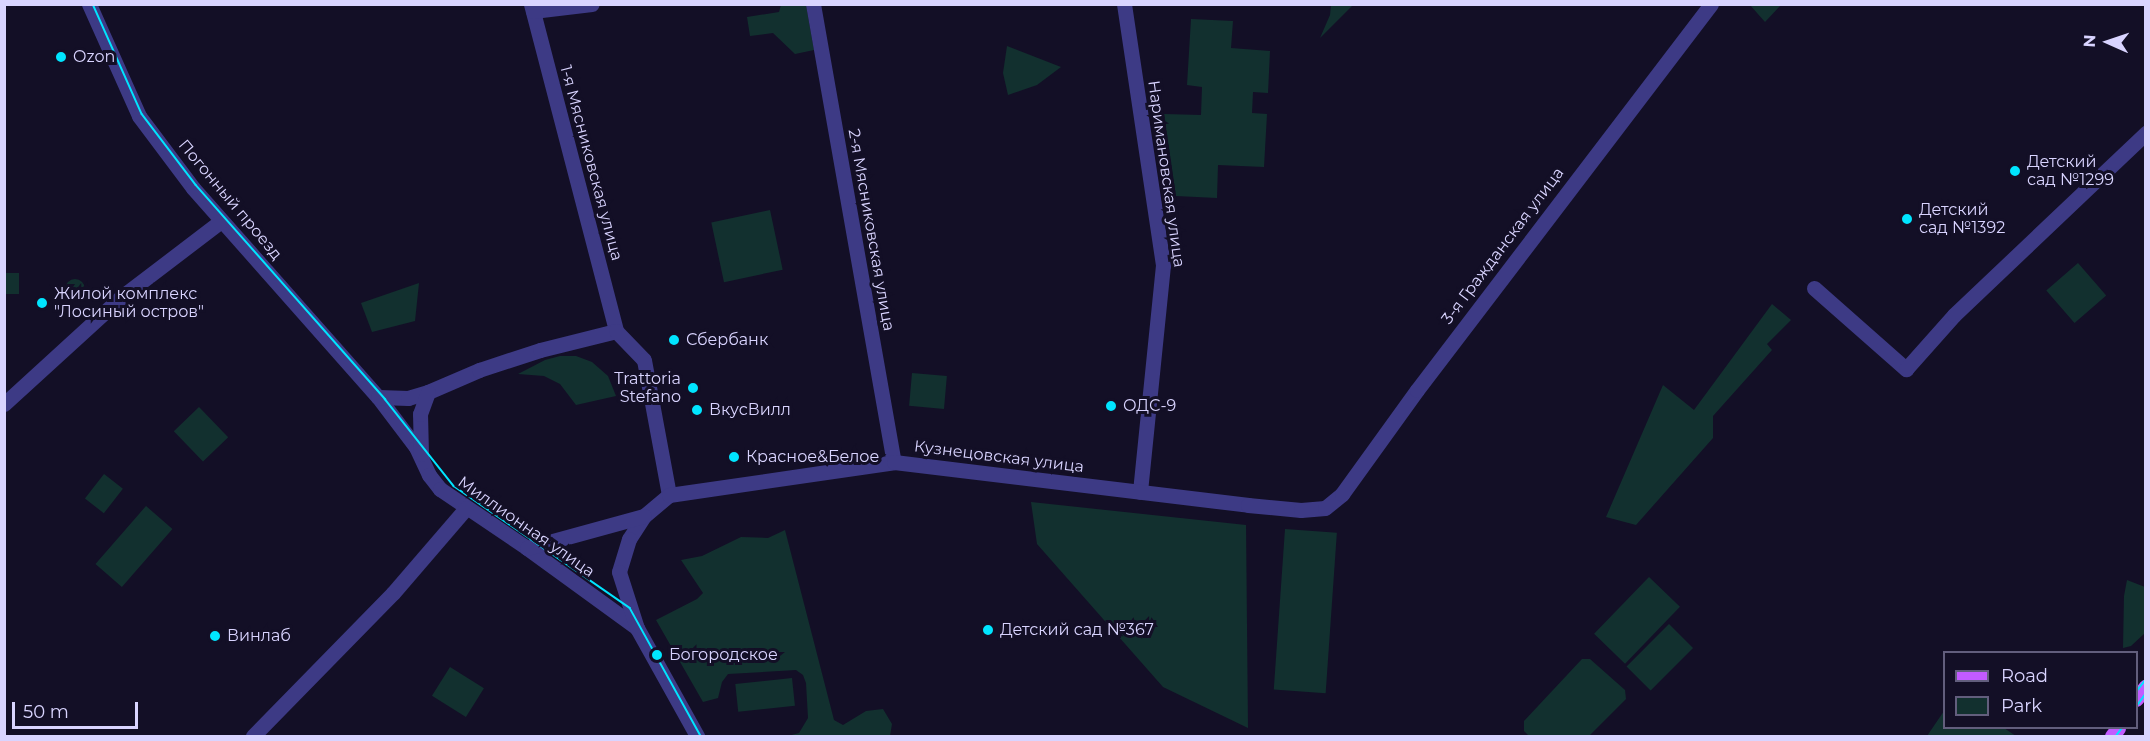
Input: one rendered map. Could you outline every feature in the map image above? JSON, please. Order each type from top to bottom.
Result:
[{"type":"street","name":"Погонный проезд","points":[[89,4],[139,116],[221,221],[378,397],[421,457]]},
{"type":"street","points":[[532,8],[592,4]]},
{"type":"street","name":"2-я Мясниковская улица","points":[[813,4],[894,462]]},
{"type":"street","name":"Наримановская улица","points":[[1124,4],[1163,265],[1140,492]]},
{"type":"street","name":"3-я Гражданская улица","points":[[1325,508],[1342,494],[1417,390],[1711,4]]},
{"type":"street","name":"1-я Мясниковская улица","points":[[532,8],[616,331]]},
{"type":"street","points":[[1814,288],[1906,369],[1954,315],[2145,133]]},
{"type":"street","points":[[4,404],[120,298],[221,221]]},
{"type":"street","points":[[378,397],[408,398],[479,370],[540,350],[616,331],[644,360],[669,495]]},
{"type":"street","name":"Миллионная улица","points":[[428,392],[420,414],[421,457],[440,489],[528,548],[637,628]]},
{"type":"street","name":"Кузнецовская улица","points":[[669,495],[894,462],[1291,509],[1325,508]]},
{"type":"street","name":"Миллионная улица","points":[[669,495],[644,516],[629,538],[619,573],[637,628],[697,736]]},
{"type":"street","points":[[258,735],[393,593],[466,508]]},
{"type":"street","points":[[528,548],[644,516]]},
{"type":"green space","points":[[781,5],[806,5],[814,50],[795,54],[773,33],[750,36],[747,17],[779,12]]},
{"type":"green space","points":[[1331,5],[1353,5],[1320,38],[1330,15]]},
{"type":"green space","points":[[1750,5],[1781,5],[1765,22]]},
{"type":"green space","points":[[1191,19],[1233,21],[1231,48],[1270,51],[1268,93],[1253,92],[1252,113],[1267,114],[1264,167],[1218,165],[1217,198],[1176,196],[1164,114],[1201,115],[1202,87],[1187,85]]},
{"type":"green space","points":[[1007,46],[1061,67],[1037,85],[1008,95],[1003,73]]},
{"type":"green space","points":[[770,210],[783,270],[724,282],[711,222]]},
{"type":"green space","points":[[2078,263],[2106,295],[2075,323],[2046,291]]},
{"type":"green space","points":[[5,273],[19,273],[19,294],[5,294]]},
{"type":"green space","points":[[71,279],[79,279],[85,285],[85,293],[79,299],[71,299],[65,293],[65,285]]},
{"type":"green space","points":[[419,283],[415,321],[372,332],[361,303]]},
{"type":"green space","points":[[1772,304],[1791,320],[1767,344],[1772,350],[1713,416],[1713,438],[1636,525],[1606,517],[1663,385],[1694,410]]},
{"type":"green space","points":[[560,356],[576,356],[592,362],[608,376],[616,396],[576,405],[560,384],[544,376],[518,374],[545,360]]},
{"type":"green space","points":[[912,373],[947,376],[944,409],[909,406]]},
{"type":"green space","points":[[199,407],[228,437],[203,462],[174,431]]},
{"type":"green space","points":[[104,474],[123,489],[104,513],[85,498]]},
{"type":"green space","points":[[1031,502],[1246,525],[1248,728],[1163,687],[1037,544]]},
{"type":"green space","points":[[146,506],[172,529],[122,587],[95,564]]},
{"type":"green space","points":[[1285,529],[1337,533],[1326,693],[1274,690]]},
{"type":"green space","points":[[785,530],[834,720],[843,725],[866,711],[883,709],[892,724],[890,736],[788,736],[799,733],[808,718],[806,683],[803,675],[796,670],[728,674],[722,682],[718,698],[703,702],[656,620],[697,599],[703,593],[681,560],[702,556],[741,537],[768,538]]},
{"type":"green space","points":[[1649,577],[1680,607],[1625,664],[1594,634]]},
{"type":"green space","points":[[2127,580],[2145,587],[2145,633],[2131,646],[2123,648],[2124,596]]},
{"type":"green space","points":[[1669,624],[1693,648],[1651,690],[1627,666]]},
{"type":"green space","points":[[1582,659],[1590,659],[1625,690],[1626,699],[1589,736],[1529,736],[1524,731],[1524,721]]},
{"type":"green space","points":[[450,667],[484,688],[466,717],[432,696]]},
{"type":"green space","points":[[792,678],[795,706],[738,712],[735,684]]},
{"type":"green space","points":[[1943,712],[1943,729],[2006,729],[2016,736],[1927,736]]},
{"type":"tram line","points":[[93,4],[142,114],[196,185],[385,399],[454,486],[630,608],[701,736]]},
{"type":"tram line","points":[[2138,689],[2146,679]]},
{"type":"tram line","points":[[2138,704],[2146,693]]},
{"type":"tram line","points":[[2116,736],[2121,729]]},
{"type":"place","name":"Ozon","points":[[61,57]]},
{"type":"place","name":"Детский сад №1299","points":[[2015,171]]},
{"type":"place","name":"Детский сад №1392","points":[[1907,219]]},
{"type":"place","name":"Жилой комплекс \"Лосиный остров\"","points":[[42,303]]},
{"type":"place","name":"Сбербанк","points":[[674,340]]},
{"type":"place","name":"Trattoria Stefano","points":[[693,388]]},
{"type":"place","name":"ОДС-9","points":[[1111,406]]},
{"type":"place","name":"ВкусВилл","points":[[697,410]]},
{"type":"place","name":"Красное&Белое","points":[[734,457]]},
{"type":"place","name":"Детский сад №367","points":[[988,630]]},
{"type":"place","name":"Винлаб","points":[[215,636]]},
{"type":"place","name":"Богородское","points":[[657,655]]}]
